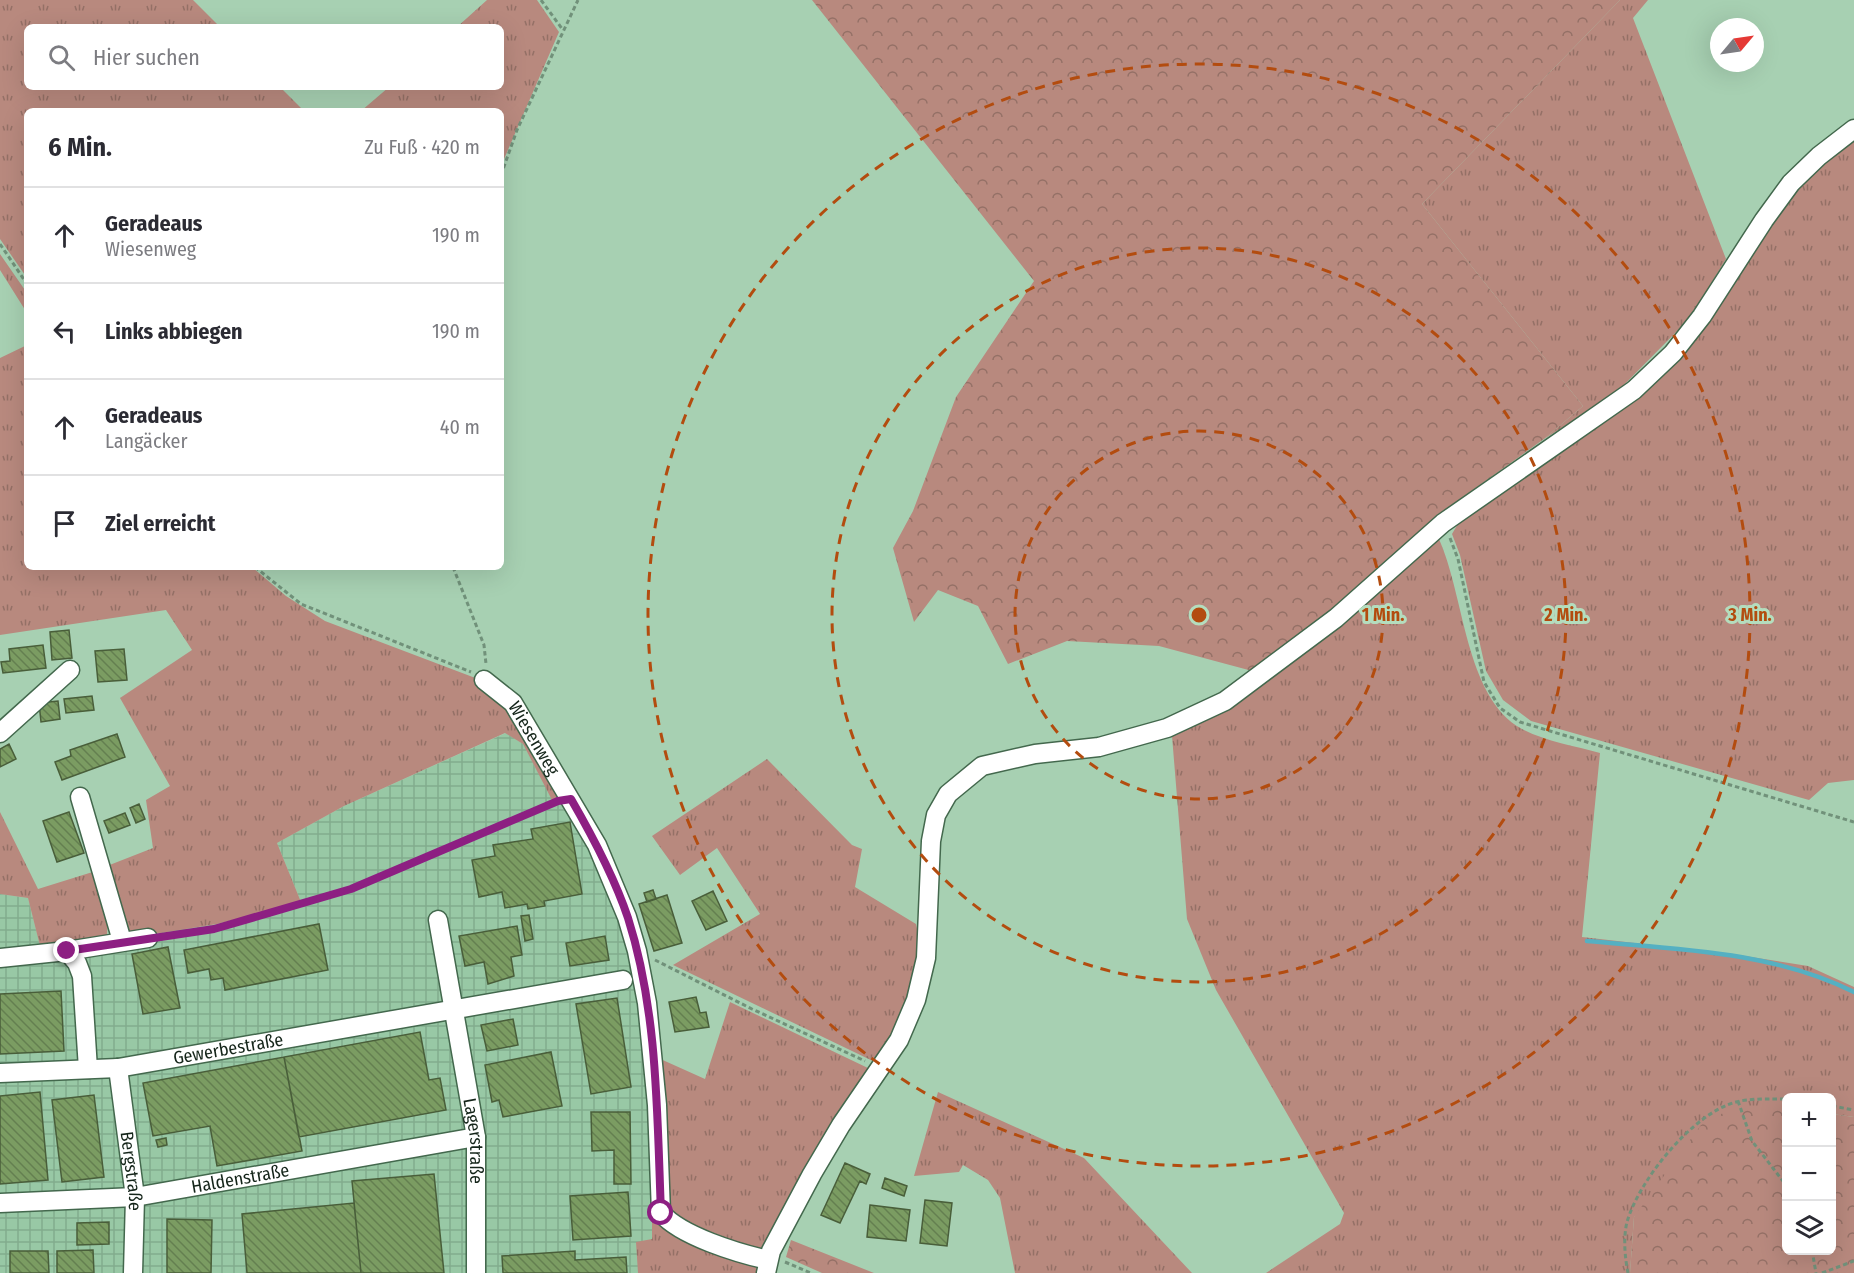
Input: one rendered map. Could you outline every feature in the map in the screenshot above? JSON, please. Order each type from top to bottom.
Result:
[{"type":"street","points":[[768,1263],[841,1125],[899,1040],[916,1000],[926,958],[931,841],[936,815],[948,794],[982,766],[1035,754],[1099,747],[1167,728],[1225,701],[1336,618],[1443,523],[1634,390],[1673,353],[1702,316],[1764,220],[1791,183],[1819,156],[1854,129]]},
{"type":"street","points":[[0,733],[70,670]]},
{"type":"street","name":"Wiesenweg","points":[[484,680],[513,703],[597,845],[627,916],[637,951],[647,1003],[657,1105],[661,1213],[672,1225],[768,1263]]},
{"type":"street","points":[[80,797],[122,941]]},
{"type":"street","name":"Lagerstraße","points":[[438,920],[476,1137],[476,1273]]},
{"type":"street","points":[[0,958],[67,951],[148,938]]},
{"type":"street","points":[[67,951],[77,963],[82,976],[88,1069]]},
{"type":"street","points":[[455,1010],[623,980]]},
{"type":"street","name":"Gewerbestraße","points":[[0,1073],[118,1068],[455,1010]]},
{"type":"street","name":"Bergstraße","points":[[118,1068],[135,1197],[133,1273]]},
{"type":"street","name":"Haldenstraße","points":[[0,1203],[135,1197],[476,1137]]},
{"type":"path","points":[[541,0],[563,30]]},
{"type":"path","points":[[504,166],[517,129],[578,0]]},
{"type":"path","points":[[0,244],[24,280]]},
{"type":"path","points":[[1443,523],[1458,559],[1484,682],[1500,708],[1520,722],[1854,822]]},
{"type":"path","points":[[259,570],[301,604],[385,640],[465,669],[484,680]]},
{"type":"path","points":[[454,570],[484,645],[484,680]]},
{"type":"path","points":[[148,938],[214,929],[351,889],[558,801],[571,799]]},
{"type":"path","points":[[637,951],[752,1009],[882,1068]]},
{"type":"path","points":[[1628,1273],[1625,1259],[1627,1223],[1641,1190],[1680,1139],[1707,1114],[1737,1101],[1782,1099]]},
{"type":"path","points":[[1737,1101],[1752,1141],[1782,1180]]},
{"type":"path","points":[[1836,1107],[1854,1110]]},
{"type":"path","points":[[1813,1255],[1816,1273]]},
{"type":"path","points":[[1822,1273],[1854,1261]]},
{"type":"path","points":[[768,1263],[811,1273]]},
{"type":"shaded area","points":[[506,733],[523,744],[553,801],[565,795],[622,921],[636,966],[665,1273],[0,1273],[0,894],[28,898],[41,950],[217,924],[301,902],[277,843],[344,806]]},
{"type":"green space","points":[[0,0],[193,0],[217,24],[24,24],[24,90],[283,90],[301,108],[24,108],[24,274],[0,239]]},
{"type":"green space","points":[[487,0],[537,0],[559,32],[504,159],[504,108],[364,108],[386,90],[504,90],[504,24],[460,24]]},
{"type":"green space","points":[[812,0],[1620,0],[1422,204],[1583,406],[1544,439],[1442,512],[1357,592],[1256,672],[1159,646],[1067,641],[1008,664],[978,606],[938,590],[914,622],[893,548],[913,511],[956,397],[1034,281]]},
{"type":"green space","points":[[1620,0],[1648,0],[1633,18],[1726,259],[1690,318],[1614,395],[1544,439],[1583,406],[1422,204]]},
{"type":"green space","points":[[1854,137],[1854,780],[1828,783],[1809,800],[1531,721],[1503,700],[1486,671],[1460,555],[1452,534],[1459,522],[1636,399],[1792,192],[1822,162]]},
{"type":"green space","points":[[0,254],[24,289],[24,308],[0,270]]},
{"type":"green space","points":[[24,346],[24,570],[256,570],[286,596],[325,621],[478,679],[510,704],[565,795],[553,802],[523,744],[505,733],[344,806],[277,843],[301,902],[217,924],[129,938],[107,866],[153,848],[146,800],[170,786],[120,698],[192,650],[166,610],[0,635],[0,358]]},
{"type":"green space","points":[[1438,537],[1447,560],[1477,669],[1488,694],[1503,714],[1531,733],[1600,753],[1582,937],[1732,954],[1808,966],[1854,987],[1854,1117],[1836,1115],[1836,1093],[1782,1093],[1782,1109],[1634,1217],[1630,1273],[1266,1273],[1340,1224],[1344,1213],[1216,990],[1187,919],[1172,736],[1244,699]]},
{"type":"green space","points":[[767,759],[852,845],[862,849],[855,887],[916,924],[919,942],[918,960],[910,996],[895,1031],[877,1063],[673,965],[760,914],[717,848],[680,875],[652,836]]},
{"type":"green space","points":[[0,812],[38,889],[99,870],[108,913],[107,936],[41,950],[28,898],[0,894]]},
{"type":"green space","points":[[730,1002],[870,1069],[765,1245],[758,1250],[677,1219],[664,1207],[656,1057],[705,1079]]},
{"type":"green space","points":[[938,1092],[1084,1158],[1192,1273],[1015,1273],[1000,1198],[988,1180],[963,1165],[959,1172],[914,1176]]},
{"type":"green space","points":[[1734,1107],[1782,1109],[1782,1255],[1836,1255],[1836,1115],[1854,1117],[1854,1273],[1630,1273],[1634,1217],[1701,1125]]},
{"type":"green space","points":[[652,1221],[670,1232],[747,1259],[757,1268],[756,1273],[638,1273],[636,1242],[652,1239]]},
{"type":"green space","points":[[791,1240],[874,1273],[822,1273],[786,1257]]},
{"type":"building","points":[[69,630],[72,658],[52,660],[50,632]]},
{"type":"building","points":[[43,645],[46,668],[3,673],[1,662],[10,661],[9,649]]},
{"type":"building","points":[[124,649],[127,680],[98,682],[95,651]]},
{"type":"building","points":[[92,696],[94,710],[66,713],[64,699]]},
{"type":"building","points":[[58,701],[60,719],[41,722],[39,703]]},
{"type":"building","points":[[117,734],[125,757],[62,780],[55,762],[71,756],[70,750]]},
{"type":"building","points":[[9,744],[16,759],[0,767],[0,749]]},
{"type":"building","points":[[139,804],[145,819],[136,823],[130,808]]},
{"type":"building","points":[[69,812],[84,853],[57,862],[43,821]]},
{"type":"building","points":[[125,813],[130,825],[109,833],[104,821]]},
{"type":"building","points":[[570,822],[582,894],[544,901],[545,906],[528,909],[527,904],[505,908],[502,892],[479,897],[472,860],[495,856],[493,845],[533,839],[531,829]]},
{"type":"building","points":[[653,890],[656,899],[647,902],[644,893]]},
{"type":"building","points":[[713,891],[727,921],[706,930],[692,901]]},
{"type":"building","points":[[667,895],[682,943],[654,951],[639,904]]},
{"type":"building","points":[[529,915],[533,939],[525,941],[521,916]]},
{"type":"building","points":[[319,924],[328,970],[225,990],[223,978],[211,980],[209,969],[188,973],[184,950]]},
{"type":"building","points":[[517,926],[522,955],[511,957],[514,976],[488,984],[484,962],[465,966],[459,936]]},
{"type":"building","points":[[605,936],[609,960],[570,966],[566,943]]},
{"type":"building","points":[[168,947],[180,1008],[143,1014],[132,954]]},
{"type":"building","points":[[61,991],[64,1051],[0,1054],[0,994]]},
{"type":"building","points":[[696,997],[700,1013],[706,1012],[709,1027],[675,1032],[669,1002]]},
{"type":"building","points":[[617,998],[631,1087],[591,1094],[576,1004]]},
{"type":"building","points":[[513,1019],[518,1045],[487,1051],[481,1025]]},
{"type":"building","points":[[420,1032],[429,1080],[440,1078],[446,1110],[299,1137],[284,1057]]},
{"type":"building","points":[[551,1052],[562,1106],[503,1117],[499,1100],[492,1102],[485,1065]]},
{"type":"building","points":[[284,1057],[302,1151],[217,1166],[210,1126],[153,1136],[143,1083]]},
{"type":"building","points":[[40,1092],[48,1180],[0,1184],[0,1096]]},
{"type":"building","points":[[94,1095],[104,1177],[62,1182],[52,1100]]},
{"type":"building","points":[[591,1112],[630,1112],[631,1184],[614,1184],[614,1150],[592,1151]]},
{"type":"building","points":[[166,1138],[167,1145],[158,1147],[156,1140]]},
{"type":"building","points":[[845,1163],[870,1174],[866,1184],[860,1181],[840,1223],[821,1215]]},
{"type":"building","points":[[434,1174],[444,1273],[361,1273],[352,1181]]},
{"type":"building","points":[[885,1178],[907,1186],[904,1196],[882,1188]]},
{"type":"building","points":[[628,1192],[631,1236],[573,1240],[570,1196]]},
{"type":"building","points":[[925,1200],[952,1203],[947,1246],[920,1243]]},
{"type":"building","points":[[354,1203],[361,1273],[247,1273],[242,1214]]},
{"type":"building","points":[[870,1205],[910,1210],[906,1241],[867,1237]]},
{"type":"building","points":[[167,1219],[212,1220],[211,1273],[167,1273]]},
{"type":"building","points":[[109,1222],[109,1244],[77,1245],[77,1223]]},
{"type":"building","points":[[93,1250],[94,1273],[57,1273],[57,1251]]},
{"type":"building","points":[[10,1251],[48,1251],[49,1273],[10,1273]]},
{"type":"building","points":[[575,1251],[575,1260],[626,1257],[627,1273],[503,1273],[502,1256]]},
{"type":"waterway","points":[[1587,941],[1689,950],[1757,960],[1823,978],[1854,992]]},
{"type":"route","points":[[67,951],[214,929],[351,889],[558,801],[571,799],[597,845],[627,916],[637,951],[647,1003],[657,1105],[661,1213]]}]
